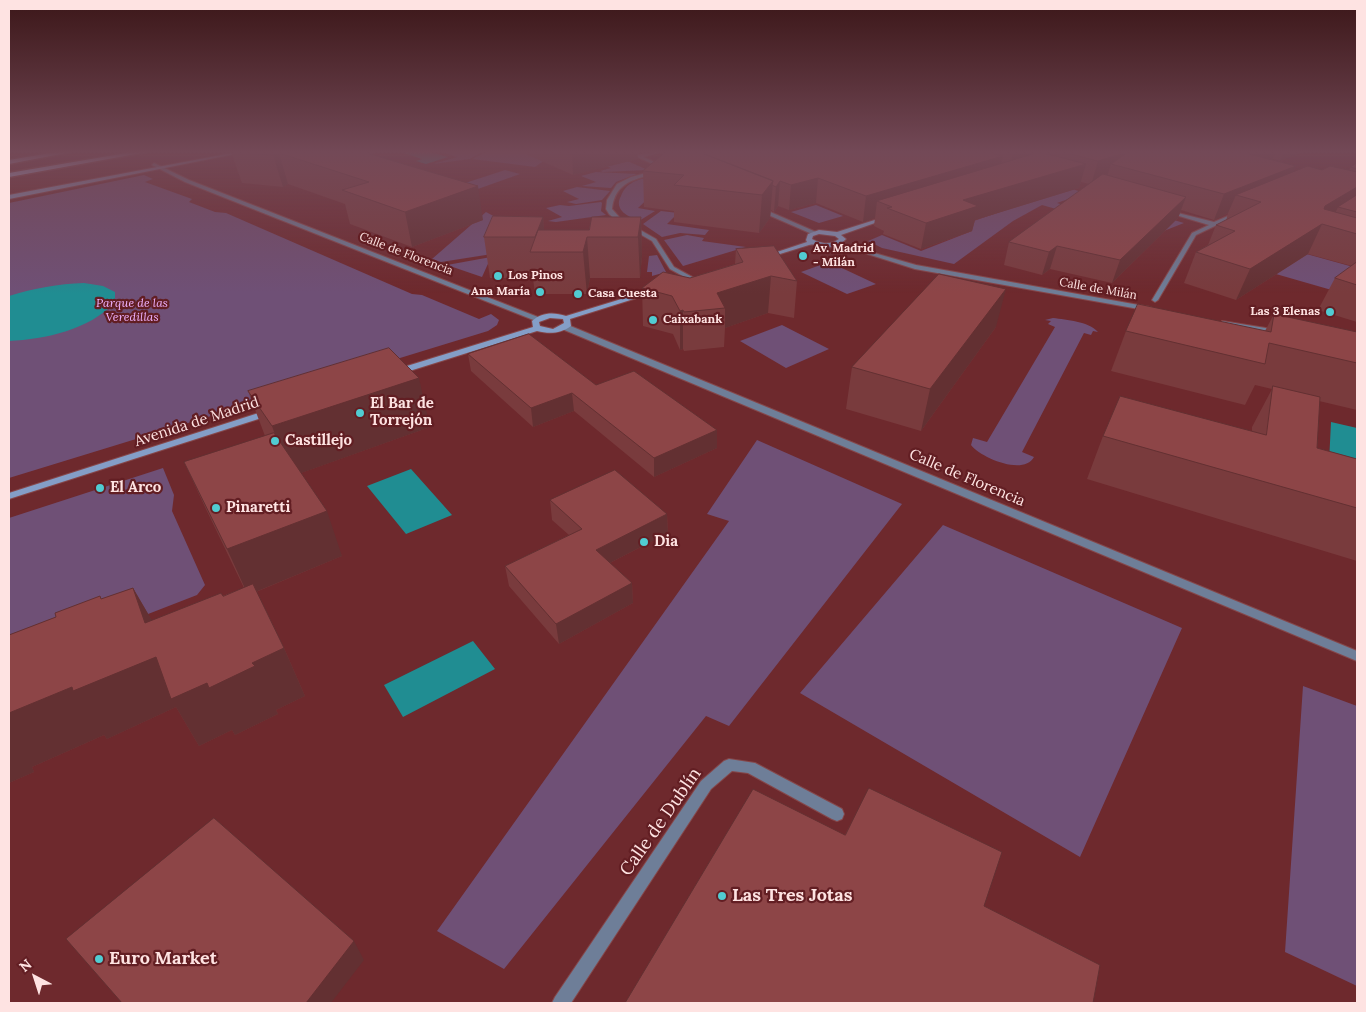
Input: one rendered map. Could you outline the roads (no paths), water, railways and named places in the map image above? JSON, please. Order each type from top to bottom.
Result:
[{"type":"street","name":"Calle de Florencia","points":[[232,199],[538,323]]},
{"type":"street","points":[[610,199],[609,209],[615,217],[654,240],[672,268],[692,279]]},
{"type":"street","points":[[753,206],[814,233],[826,232],[837,234],[893,216]]},
{"type":"street","points":[[1164,210],[1213,224]]},
{"type":"street","points":[[1155,300],[1194,234],[1241,212]]},
{"type":"street","points":[[812,242],[808,237],[814,233]]},
{"type":"street","points":[[753,260],[812,242],[825,245],[838,244],[843,239],[837,234]]},
{"type":"street","name":"Calle de Milán","points":[[838,244],[915,267],[1154,310]]},
{"type":"street","points":[[683,282],[701,277]]},
{"type":"street","points":[[538,323],[554,331],[566,323],[665,288]]},
{"type":"street","points":[[386,376],[538,323],[550,316],[566,323]]},
{"type":"street","points":[[1221,322],[1289,334]]},
{"type":"street","name":"Calle de Florencia","points":[[566,323],[1357,656]]},
{"type":"street","name":"Avenida de Madrid","points":[[9,496],[283,409]]},
{"type":"street","name":"Calle de Dublín","points":[[561,1003],[706,785],[729,765],[750,767],[837,814]]},
{"type":"water","points":[[84,283],[103,286],[115,292],[115,302],[93,320],[80,326],[38,338],[9,341],[9,296],[46,287]]},
{"type":"water","points":[[1331,422],[1357,428],[1357,470],[1329,463]]},
{"type":"water","points":[[411,469],[452,515],[406,534],[367,486]]},
{"type":"water","points":[[473,641],[495,669],[403,717],[384,685]]},
{"type":"place","name":"Av. Madrid - Milán","points":[[803,256]]},
{"type":"place","name":"Los Pinos","points":[[498,276]]},
{"type":"place","name":"Ana María","points":[[540,292]]},
{"type":"place","name":"Casa Cuesta","points":[[578,294]]},
{"type":"place","name":"Las 3 Elenas","points":[[1330,312]]},
{"type":"place","name":"Caixabank","points":[[653,320]]},
{"type":"place","name":"El Bar de Torrejón","points":[[360,413]]},
{"type":"place","name":"Castillejo","points":[[275,441]]},
{"type":"place","name":"El Arco","points":[[100,488]]},
{"type":"place","name":"Pinaretti","points":[[216,508]]},
{"type":"place","name":"Dia","points":[[644,542]]},
{"type":"place","name":"Las Tres Jotas","points":[[722,896]]},
{"type":"place","name":"Euro Market","points":[[99,959]]},
{"type":"park label","name":"Parque de las Veredillas","points":[[132,311]]}]
